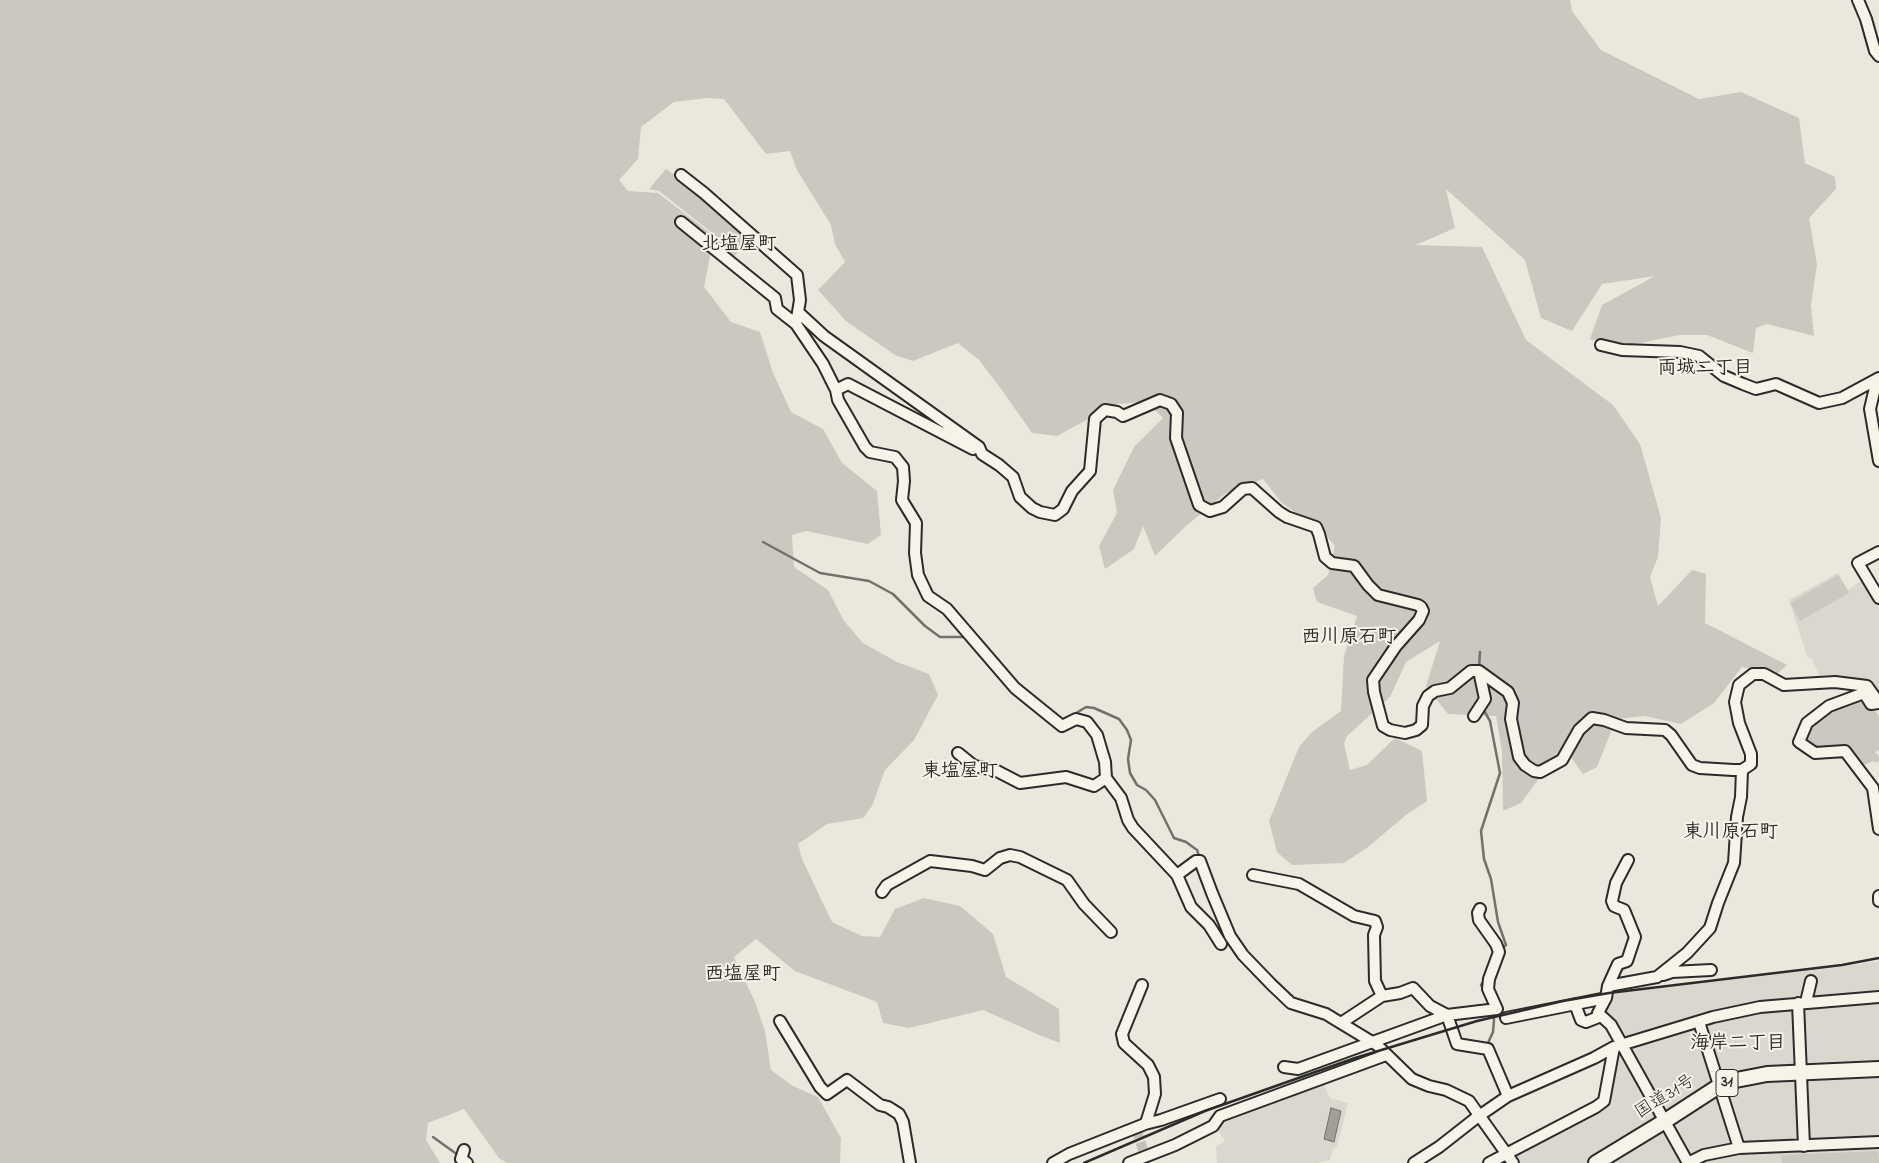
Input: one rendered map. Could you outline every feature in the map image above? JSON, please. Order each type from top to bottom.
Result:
[{"type":"highway","name":"国道31号","points":[[1596,1163],[1665,1122],[1719,1086],[1750,1076],[1802,1072],[1879,1070]]},
{"type":"street","points":[[1858,0],[1866,19],[1875,51],[1879,56]]},
{"type":"street","points":[[681,175],[797,275],[800,300],[796,324]]},
{"type":"street","points":[[681,222],[775,298],[777,309],[796,324],[822,364],[836,390],[838,400],[865,448],[870,452],[895,456],[903,467],[902,500],[916,523],[915,553],[918,574],[928,596],[947,609],[1015,688],[1062,726],[1076,719],[1087,722],[1097,735],[1105,762],[1106,778],[1121,798],[1128,820],[1133,828],[1177,875],[1191,907],[1209,926],[1222,944]]},
{"type":"street","points":[[798,312],[824,336],[979,447],[982,454]]},
{"type":"street","points":[[1601,345],[1622,350],[1680,352],[1699,356],[1724,376],[1743,384],[1756,389],[1776,384],[1819,403],[1842,398],[1878,379]]},
{"type":"street","points":[[1878,379],[1870,409],[1879,460]]},
{"type":"street","points":[[836,390],[848,384],[982,454],[999,464],[1013,477],[1020,497],[1032,508],[1054,515],[1063,509],[1072,491],[1090,471],[1095,420],[1105,410],[1117,412],[1123,416],[1160,400],[1171,404],[1177,413],[1176,438],[1199,505],[1210,511],[1222,507],[1243,489],[1252,488],[1279,512],[1316,528],[1320,534],[1325,557],[1332,563],[1354,566],[1378,595],[1418,605],[1423,610],[1419,620],[1396,646],[1374,680],[1374,692],[1383,726],[1390,730],[1405,733],[1416,730],[1422,724],[1423,706],[1428,696],[1435,691],[1450,688],[1471,671],[1479,671],[1508,692],[1513,703],[1512,719],[1519,757],[1524,765],[1534,771],[1540,772],[1562,760],[1579,730],[1592,718],[1626,728],[1664,730],[1671,735],[1692,765],[1700,768],[1742,770],[1750,764],[1751,754],[1739,723],[1735,702],[1739,685],[1753,674],[1764,674],[1784,685],[1835,682],[1867,686],[1879,703],[1871,704],[1864,693],[1829,706],[1807,723],[1800,742],[1816,753],[1845,751],[1873,788],[1879,829]]},
{"type":"street","points":[[1879,552],[1858,563],[1879,598]]},
{"type":"street","points":[[1474,716],[1485,698],[1479,671]]},
{"type":"street","points":[[958,753],[974,766],[995,770],[1020,783],[1066,777],[1094,786],[1106,778]]},
{"type":"street","points":[[1657,977],[1687,953],[1710,928],[1734,863],[1742,770]]},
{"type":"street","points":[[882,892],[887,886],[930,862],[972,866],[985,870],[1000,858],[1020,857],[1067,880],[1084,904],[1111,932]]},
{"type":"street","points":[[1628,860],[1616,883],[1612,900],[1614,906],[1624,910],[1635,937],[1627,961],[1618,964],[1608,986],[1606,998],[1598,1013],[1611,1025],[1617,1046],[1665,1122],[1688,1163],[1704,1155],[1739,1148],[1879,1142]]},
{"type":"street","points":[[1177,875],[1196,861],[1200,861],[1230,936],[1243,955],[1291,1003],[1326,1014],[1377,1045],[1412,1079],[1463,1097],[1469,1101],[1513,1163]]},
{"type":"street","points":[[1253,875],[1299,884],[1354,916],[1376,921],[1377,927],[1374,935],[1375,981],[1382,996]]},
{"type":"street","points":[[1879,896],[1879,901]]},
{"type":"street","points":[[1284,1066],[1298,1070],[1447,1016],[1497,1009],[1488,989],[1489,979],[1499,952],[1496,944],[1479,920],[1478,913],[1480,909]]},
{"type":"street","points":[[1608,986],[1657,977],[1672,972],[1711,970]]},
{"type":"street","points":[[1804,1146],[1802,1002],[1811,981]]},
{"type":"street","points":[[1142,985],[1122,1034],[1124,1043],[1148,1065],[1154,1078],[1155,1094],[1145,1124]]},
{"type":"street","points":[[1341,1023],[1382,996],[1400,993],[1413,988],[1430,1006],[1447,1016],[1457,1044],[1488,1049],[1508,1096]]},
{"type":"street","points":[[1414,1163],[1508,1096],[1617,1046],[1713,1017],[1760,1007],[1879,997]]},
{"type":"street","points":[[1506,1018],[1606,998]]},
{"type":"street","points":[[1575,1004],[1581,1020],[1586,1022],[1601,1016]]},
{"type":"street","points":[[780,1021],[820,1087],[827,1094],[847,1080],[880,1105],[888,1107],[899,1114],[903,1122],[910,1163]]},
{"type":"street","points":[[1699,1022],[1739,1148]]},
{"type":"street","points":[[1489,1163],[1604,1101],[1617,1046]]},
{"type":"street","points":[[1129,1163],[1213,1126],[1220,1116],[1386,1055]]},
{"type":"street","points":[[1053,1163],[1069,1154],[1145,1124],[1162,1120],[1220,1099]]},
{"type":"shaded area","points":[[0,0],[1570,0],[1572,11],[1601,50],[1699,99],[1741,92],[1799,118],[1805,163],[1835,177],[1836,189],[1809,218],[1817,264],[1811,305],[1814,336],[1767,324],[1756,328],[1753,353],[1707,335],[1680,335],[1625,346],[1590,339],[1602,305],[1655,276],[1602,284],[1572,331],[1541,318],[1525,260],[1446,189],[1455,228],[1416,245],[1482,247],[1526,340],[1613,405],[1640,444],[1661,518],[1658,557],[1650,577],[1658,606],[1692,570],[1706,574],[1705,623],[1787,665],[1776,675],[1742,667],[1714,703],[1681,724],[1645,716],[1616,719],[1597,767],[1583,774],[1563,746],[1521,803],[1503,811],[1502,752],[1496,716],[1448,714],[1426,686],[1440,641],[1406,662],[1390,697],[1347,736],[1344,744],[1350,770],[1367,765],[1395,738],[1422,751],[1427,801],[1406,815],[1368,847],[1344,863],[1292,865],[1277,852],[1269,821],[1299,747],[1312,732],[1341,711],[1344,656],[1357,616],[1317,602],[1313,588],[1328,575],[1335,546],[1325,534],[1282,503],[1263,479],[1226,493],[1186,526],[1155,556],[1143,526],[1134,549],[1105,569],[1099,546],[1117,513],[1113,490],[1134,447],[1163,418],[1147,402],[1116,404],[1057,436],[1032,433],[979,360],[958,343],[913,361],[895,355],[846,321],[818,290],[845,262],[835,244],[831,225],[797,170],[790,151],[766,154],[724,99],[707,98],[674,102],[641,127],[638,159],[619,180],[628,191],[658,193],[714,236],[704,287],[731,322],[760,332],[773,373],[791,412],[823,429],[842,463],[877,491],[881,535],[868,544],[806,531],[792,535],[794,567],[828,590],[844,621],[863,643],[897,662],[929,674],[938,695],[914,740],[885,770],[872,806],[863,818],[827,824],[798,844],[802,859],[832,922],[862,936],[880,937],[895,909],[924,898],[960,906],[993,934],[1006,977],[1059,1009],[1060,1043],[983,1010],[909,1028],[883,1023],[877,1002],[795,971],[756,939],[734,957],[755,1002],[765,1031],[771,1070],[793,1086],[818,1097],[841,1138],[840,1163],[507,1163],[499,1158],[464,1109],[428,1123],[426,1140],[440,1163],[0,1163]]},
{"type":"shaded area","points":[[666,169],[752,238],[729,261],[714,247],[716,236],[659,191],[649,189]]},
{"type":"shaded area","points":[[1838,573],[1848,590],[1864,579],[1879,607],[1879,697],[1864,681],[1839,676],[1819,675],[1812,659],[1807,656],[1789,600]]},
{"type":"shaded area","points":[[1838,575],[1849,593],[1800,621],[1790,603]]},
{"type":"shaded area","points":[[1863,695],[1879,716],[1879,750],[1875,752],[1879,756],[1879,761],[1862,766],[1847,748],[1823,749],[1806,741],[1811,720]]},
{"type":"shaded area","points":[[1879,961],[1879,1163],[1490,1163],[1603,1103],[1616,1039],[1600,1016],[1609,994]]},
{"type":"shaded area","points":[[1322,1081],[1330,1098],[1348,1103],[1337,1147],[1333,1149],[1330,1160],[1317,1163],[1217,1163],[1216,1147],[1225,1141],[1217,1129],[1224,1117]]},
{"type":"shaded area","points":[[1331,1108],[1341,1111],[1334,1142],[1324,1139]]},
{"type":"shaded area","points":[[1878,1151],[1879,1163],[1782,1163],[1781,1155]]},
{"type":"waterway","points":[[763,542],[820,573],[869,581],[893,594],[925,626],[940,637],[963,637],[967,635]]},
{"type":"waterway","points":[[1479,668],[1480,652]]},
{"type":"waterway","points":[[1073,715],[1086,707],[1094,708],[1119,719],[1131,740],[1128,759],[1130,773],[1137,785],[1146,790],[1155,800],[1174,838],[1186,842],[1197,850],[1200,859]]},
{"type":"waterway","points":[[1483,709],[1490,721],[1500,773],[1481,831],[1484,859],[1491,879],[1498,922],[1506,945],[1500,950]]},
{"type":"waterway","points":[[1485,979],[1481,985],[1485,991]]},
{"type":"waterway","points":[[1488,1043],[1493,1032],[1493,1012]]},
{"type":"waterway","points":[[433,1137],[458,1155]]},
{"type":"tunnel","points":[[1136,1128],[1143,1150]]},
{"type":"railway","points":[[1084,1163],[1205,1111],[1355,1058],[1477,1021],[1563,1001],[1609,993],[1842,965],[1879,958]]},
{"type":"district","name":"北塩屋町","points":[[739,246]]},
{"type":"district","name":"両城二丁目","points":[[1705,370]]},
{"type":"district","name":"西川原石町","points":[[1349,639]]},
{"type":"district","name":"東塩屋町","points":[[960,773]]},
{"type":"district","name":"東川原石町","points":[[1731,834]]},
{"type":"district","name":"西塩屋町","points":[[743,976]]},
{"type":"district","name":"海岸二丁目","points":[[1738,1045]]}]
